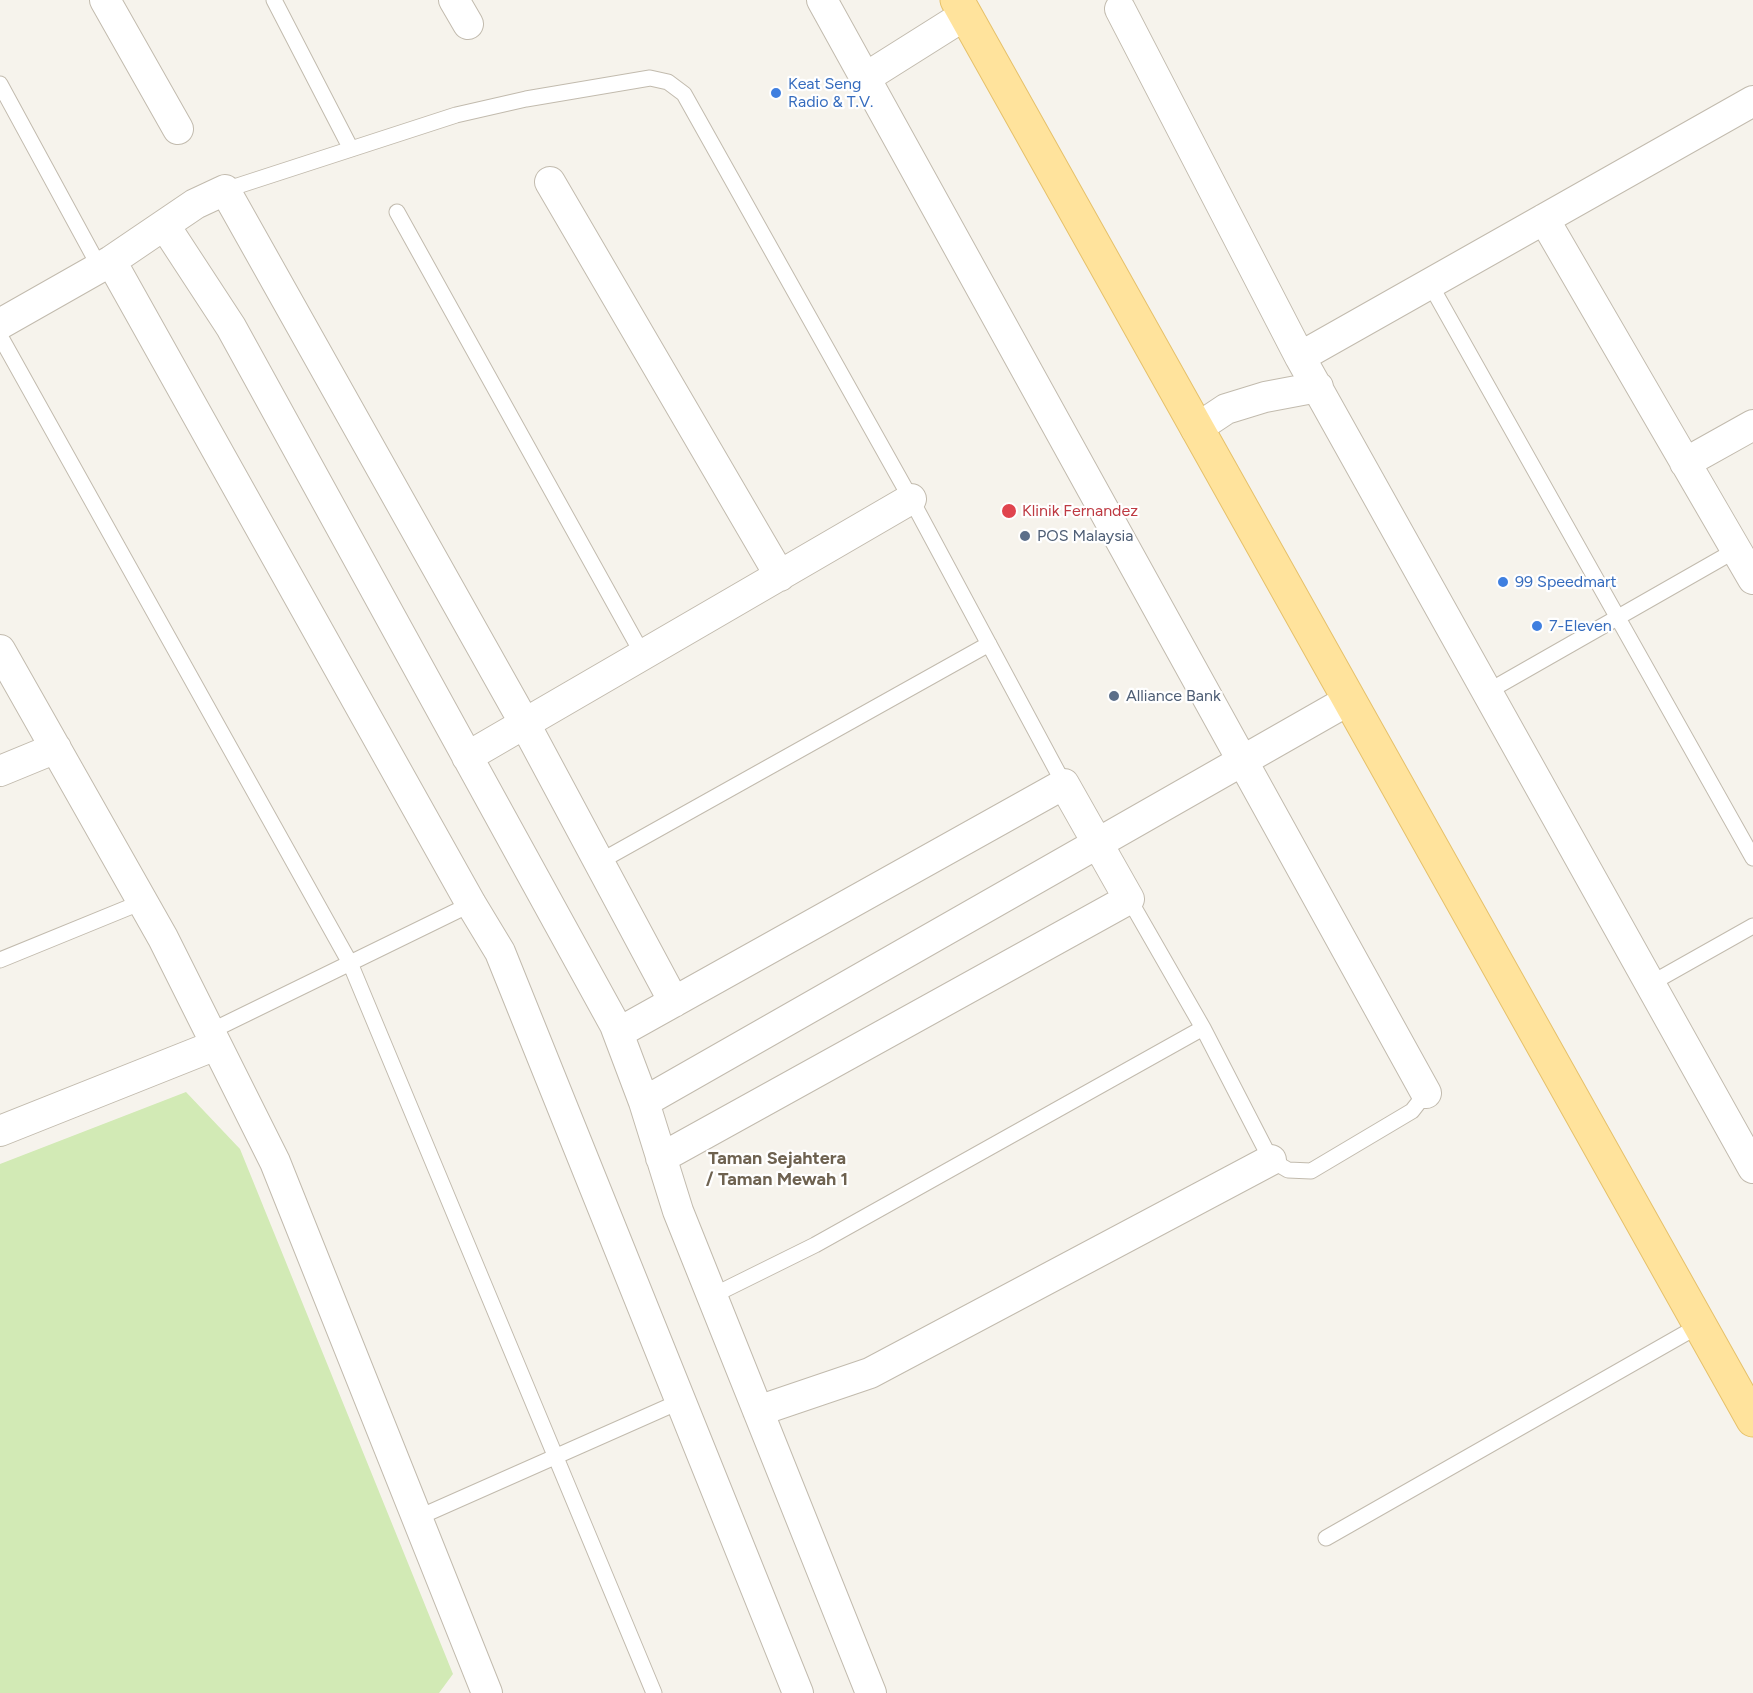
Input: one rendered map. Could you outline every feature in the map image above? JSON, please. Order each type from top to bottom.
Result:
[{"type":"main road","points":[[961,8],[1753,1420]]},
{"type":"street","points":[[105,0],[178,129]]},
{"type":"street","points":[[822,0],[1426,1093]]},
{"type":"street","points":[[865,78],[961,8]]},
{"type":"street","points":[[1120,9],[1300,357],[1753,1168]]},
{"type":"street","points":[[1300,357],[1753,101]]},
{"type":"street","points":[[550,182],[780,576]]},
{"type":"street","points":[[0,324],[106,264],[195,204],[225,190],[525,724],[674,1002]]},
{"type":"street","points":[[1545,219],[1753,579]]},
{"type":"street","points":[[165,226],[231,327],[618,1033],[644,1102],[678,1210],[870,1693]]},
{"type":"street","points":[[106,264],[500,952],[528,1016],[798,1693]]},
{"type":"street","points":[[1196,429],[1226,409],[1318,387]]},
{"type":"street","points":[[1685,463],[1753,425]]},
{"type":"street","points":[[467,757],[911,499]]},
{"type":"street","points":[[0,650],[142,902],[275,1162],[487,1693]]},
{"type":"street","points":[[644,1102],[1349,700]]},
{"type":"street","points":[[0,771],[56,748]]},
{"type":"street","points":[[618,1033],[1064,784],[1129,899],[661,1158]]},
{"type":"street","points":[[0,1131],[213,1039]]},
{"type":"street","points":[[758,1411],[870,1373],[1271,1160]]},
{"type":"lane","points":[[274,0],[351,149]]},
{"type":"lane","points":[[225,190],[456,115],[526,99],[650,78],[668,82],[684,94],[911,499],[1064,784]]},
{"type":"lane","points":[[0,84],[106,264]]},
{"type":"lane","points":[[397,212],[643,655]]},
{"type":"lane","points":[[1430,284],[1753,858]]},
{"type":"lane","points":[[0,336],[350,963],[654,1693]]},
{"type":"lane","points":[[1487,692],[1736,550]]},
{"type":"lane","points":[[599,862],[989,644]]},
{"type":"lane","points":[[1129,899],[1203,1028],[1271,1160],[1288,1170],[1311,1171],[1412,1111],[1426,1093]]},
{"type":"lane","points":[[0,960],[142,902]]},
{"type":"lane","points":[[213,1039],[350,963],[471,904]]},
{"type":"lane","points":[[1650,984],[1753,926]]},
{"type":"lane","points":[[712,1296],[815,1245],[1203,1028]]},
{"type":"lane","points":[[1326,1538],[1700,1325]]},
{"type":"lane","points":[[417,1518],[681,1401]]},
{"type":"green space","points":[[186,1092],[240,1149],[453,1674],[439,1693],[0,1693],[0,1164]]},
{"type":"place","name":"Keat Seng Radio & T.V.","points":[[776,93]]},
{"type":"place","name":"Klinik Fernandez","points":[[1009,511]]},
{"type":"place","name":"POS Malaysia","points":[[1025,536]]},
{"type":"place","name":"99 Speedmart","points":[[1503,582]]},
{"type":"place","name":"7-Eleven","points":[[1537,626]]},
{"type":"place","name":"Alliance Bank","points":[[1114,696]]},
{"type":"district","name":"Taman Sejahtera / Taman Mewah 1","points":[[777,1169]]}]
